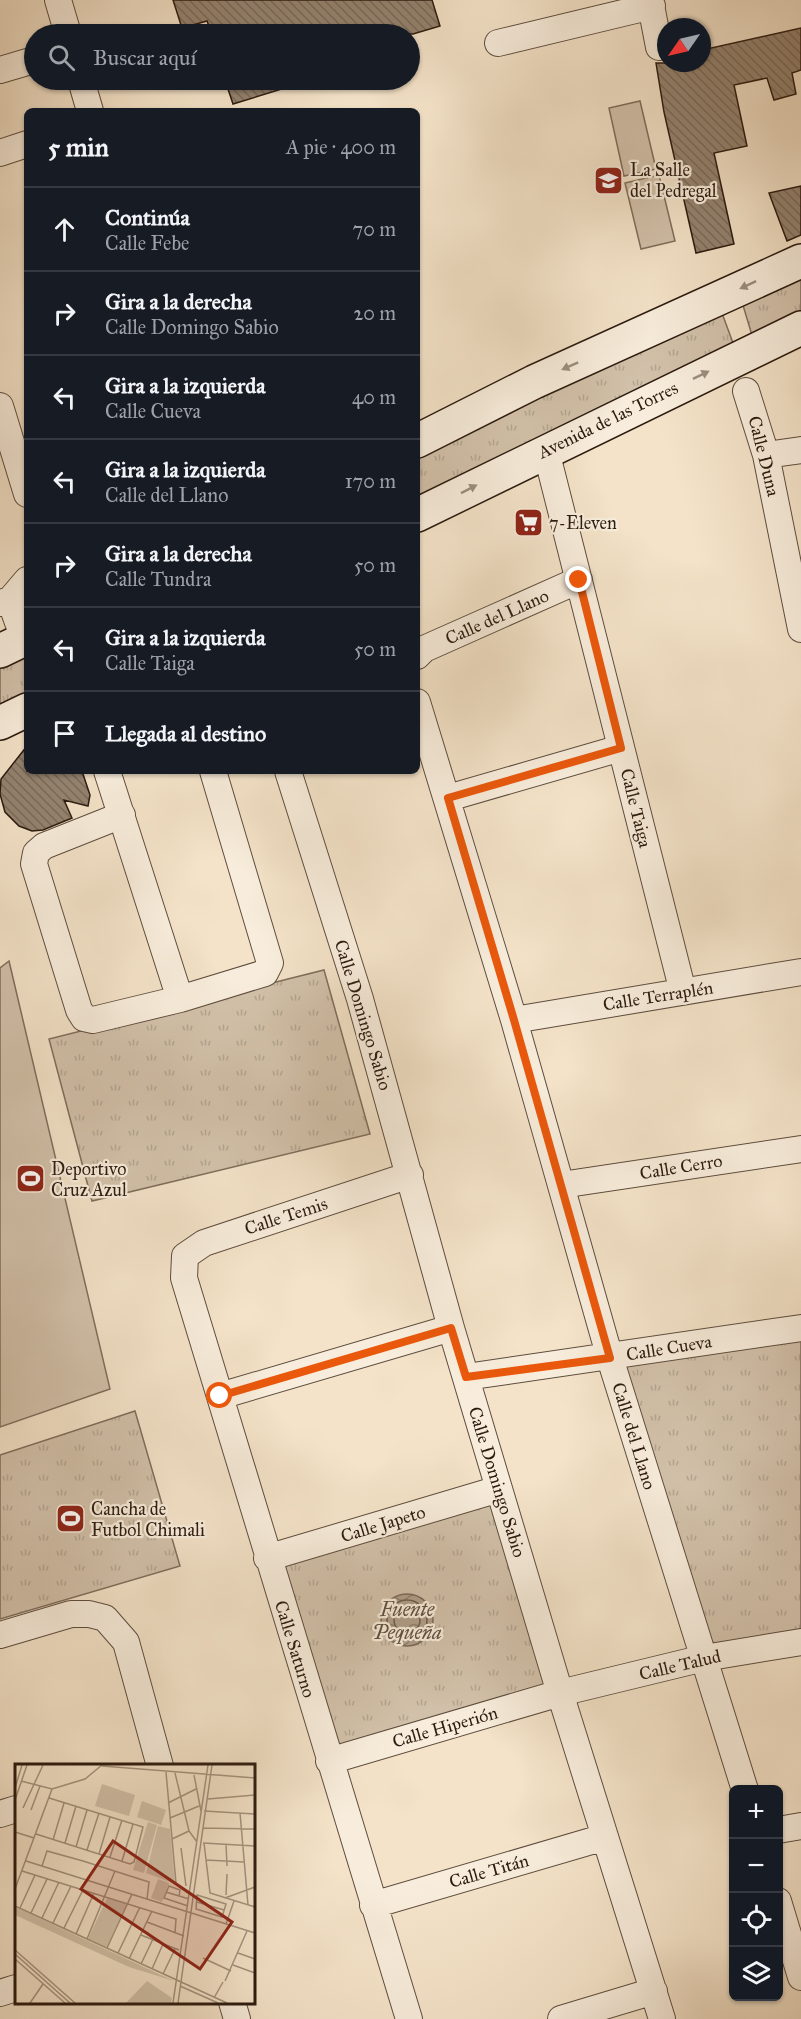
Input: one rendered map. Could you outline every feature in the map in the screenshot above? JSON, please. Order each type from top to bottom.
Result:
[{"type":"street","points":[[58,0],[65,24]]},
{"type":"street","points":[[498,43],[651,3],[657,36]]},
{"type":"street","points":[[0,70],[24,63]]},
{"type":"street","points":[[84,90],[89,108]]},
{"type":"street","points":[[0,153],[24,145]]},
{"type":"street","points":[[420,440],[541,379],[801,261]]},
{"type":"street","name":"Avenida de las Torres","points":[[420,514],[801,328]]},
{"type":"street","name":"Calle Duna","points":[[746,391],[766,455],[801,626]]},
{"type":"street","points":[[0,406],[24,484]]},
{"type":"street","points":[[766,455],[801,450]]},
{"type":"street","name":"Calle Taiga","points":[[546,451],[683,992]]},
{"type":"street","name":"Calle del Llano","points":[[420,653],[424,649],[579,580]]},
{"type":"street","points":[[17,643],[5,602],[24,583]]},
{"type":"street","points":[[0,723],[24,711]]},
{"type":"street","name":"Calle del Llano","points":[[420,711],[514,1020],[610,1358],[743,1785]]},
{"type":"street","points":[[448,798],[621,748]]},
{"type":"street","points":[[108,774],[180,999]]},
{"type":"street","points":[[122,815],[44,846],[36,853],[34,864],[79,1010],[84,1018],[93,1020],[180,999],[265,974],[270,963],[214,774]]},
{"type":"street","name":"Calle Domingo Sabio","points":[[289,774],[360,999],[451,1328],[560,1693],[662,2019]]},
{"type":"street","name":"Calle Terraplén","points":[[514,1020],[801,972]]},
{"type":"street","name":"Calle Cerro","points":[[561,1185],[801,1149]]},
{"type":"street","name":"Calle Temis","points":[[184,1278],[185,1256],[204,1243],[410,1175]]},
{"type":"street","name":"Calle Saturno","points":[[184,1278],[408,2019]]},
{"type":"street","points":[[220,1396],[451,1328]]},
{"type":"street","name":"Calle Cueva","points":[[466,1377],[610,1358],[801,1328]]},
{"type":"street","name":"Calle Japeto","points":[[267,1558],[499,1489]]},
{"type":"street","points":[[0,1635],[71,1614],[89,1614],[105,1618],[126,1642],[159,1764]]},
{"type":"street","name":"Calle Talud","points":[[560,1693],[704,1658],[801,1642]]},
{"type":"street","name":"Calle Hiperión","points":[[329,1761],[560,1693]]},
{"type":"street","points":[[0,1814],[15,1809]]},
{"type":"street","points":[[783,1829],[801,1826]]},
{"type":"street","name":"Calle Titán","points":[[373,1905],[605,1837]]},
{"type":"street","points":[[783,1918],[801,1977]]},
{"type":"street","points":[[0,1993],[15,1988]]},
{"type":"street","points":[[561,2019],[654,1991]]},
{"type":"street","points":[[233,2004],[237,2019]]},
{"type":"green space","points":[[640,101],[656,169],[624,176],[609,108]]},
{"type":"green space","points":[[659,175],[675,241],[641,249],[625,183]]},
{"type":"green space","points":[[801,264],[801,320],[754,342],[739,292]]},
{"type":"green space","points":[[719,305],[736,351],[420,506],[420,446]]},
{"type":"green space","points":[[24,631],[24,710],[0,722],[0,643]]},
{"type":"green space","name":"Deportivo Cruz Azul","points":[[9,961],[110,1389],[0,1427],[0,968]]},
{"type":"green space","points":[[324,970],[370,1134],[92,1201],[49,1039]]},
{"type":"green space","points":[[801,1337],[801,1633],[708,1647],[617,1367]]},
{"type":"green space","points":[[135,1411],[180,1566],[0,1619],[0,1455]]},
{"type":"green space","points":[[496,1496],[557,1691],[330,1758],[269,1559]]},
{"type":"water","name":"Fuente Pequeña","points":[[402,1594],[412,1594],[426,1601],[433,1620],[426,1639],[412,1646],[402,1646],[392,1642],[385,1635],[381,1625],[381,1615],[385,1605],[392,1598]]},
{"type":"building","points":[[173,0],[432,0],[440,26],[420,32],[420,24],[208,24],[207,21],[181,24]]},
{"type":"building","points":[[801,28],[801,70],[792,73],[796,94],[774,100],[767,78],[734,85],[747,146],[714,153],[734,244],[696,253],[664,112],[657,72],[711,72],[711,48]]},
{"type":"building","points":[[228,90],[278,90],[233,104]]},
{"type":"building","points":[[801,186],[801,235],[787,241],[769,193]]},
{"type":"building","points":[[24,750],[24,774],[83,774],[90,795],[88,806],[64,800],[72,818],[43,830],[32,831],[19,826],[5,812],[0,794],[1,779]]},
{"type":"place","name":"La Salle del Pedregal","points":[[609,180]]},
{"type":"place","name":"7-Eleven","points":[[528,523]]},
{"type":"place","name":"Deportivo Cruz Azul","points":[[30,1179]]},
{"type":"place","name":"Cancha de Futbol Chimali","points":[[70,1519]]},
{"type":"route","points":[[220,1396],[451,1328],[466,1377],[610,1358],[448,798],[621,748],[579,580]]}]
